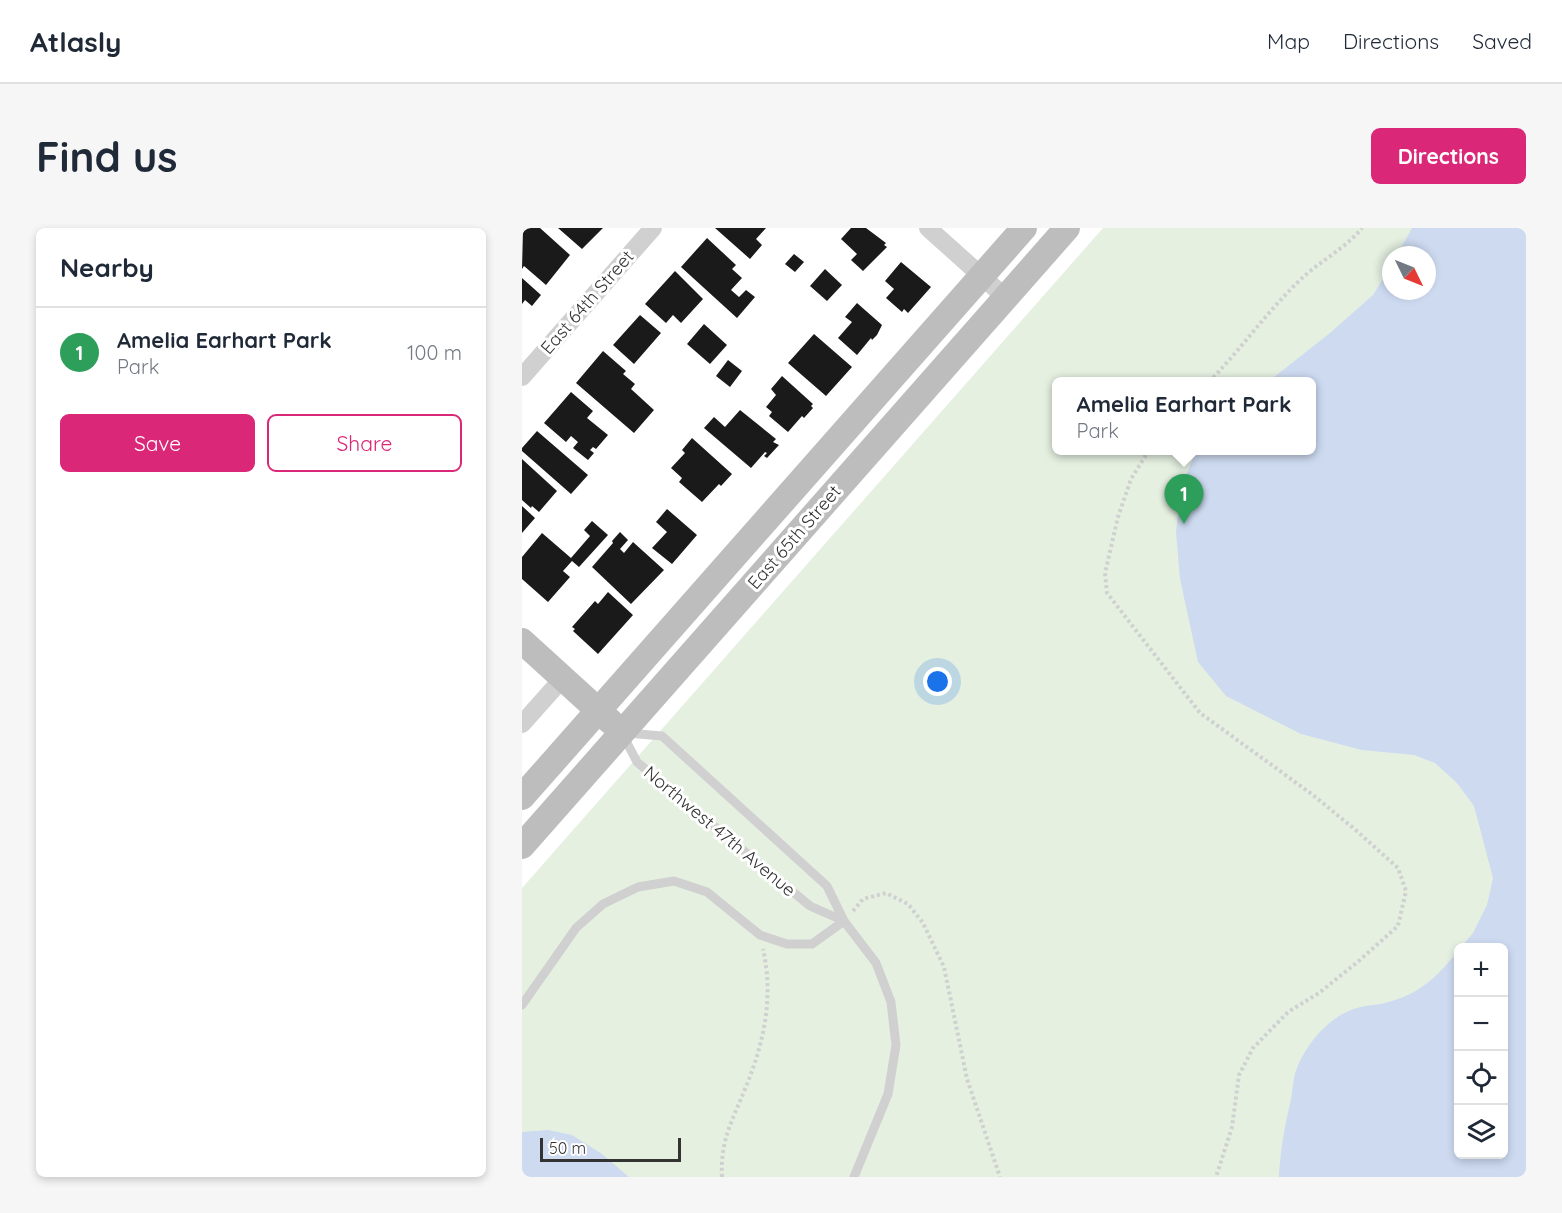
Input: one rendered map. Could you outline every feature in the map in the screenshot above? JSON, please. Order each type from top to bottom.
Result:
[{"type":"main road","name":"East 65th Street","points":[[522,797],[1024,228]]},
{"type":"main road","name":"East 65th Street","points":[[522,846],[1067,228]]},
{"type":"main road","points":[[522,641],[622,732]]},
{"type":"street","name":"East 64th Street","points":[[522,376],[653,228]]},
{"type":"street","points":[[928,228],[1005,298]]},
{"type":"street","points":[[522,724],[562,678]]},
{"type":"lane","name":"Northwest 47th Avenue","points":[[622,732],[637,762],[646,770],[810,906],[844,921]]},
{"type":"lane","name":"Northwest 47th Avenue","points":[[622,732],[662,736],[827,886],[844,921],[876,963],[891,1002],[896,1045],[888,1094],[854,1177]]},
{"type":"lane","points":[[522,1005],[576,928],[603,904],[638,887],[674,881],[707,892],[760,935],[787,944],[812,944],[844,921]]},
{"type":"path","points":[[1213,377],[1233,357],[1272,307],[1311,269],[1362,228]]},
{"type":"path","points":[[1146,455],[1131,479],[1118,517],[1106,573],[1107,593],[1200,713],[1304,789],[1358,832],[1398,868],[1406,891],[1398,926],[1319,993],[1288,1012],[1253,1048],[1239,1075],[1232,1127],[1216,1177]]},
{"type":"path","points":[[844,921],[863,899],[886,892],[908,903],[923,923],[944,967],[968,1079],[1000,1177]]},
{"type":"path","points":[[722,1177],[726,1132],[746,1087],[768,1015],[767,967],[760,935]]},
{"type":"green space","points":[[1103,228],[1526,228],[1526,1177],[522,1177],[522,888]]},
{"type":"water","points":[[1412,228],[1526,228],[1526,1177],[1279,1177],[1283,1138],[1295,1075],[1301,1058],[1314,1039],[1329,1023],[1347,1012],[1360,1007],[1385,1003],[1418,990],[1454,956],[1454,1159],[1508,1159],[1508,943],[1464,943],[1473,933],[1487,905],[1493,878],[1474,806],[1457,783],[1435,763],[1414,755],[1362,750],[1301,734],[1226,696],[1198,662],[1180,579],[1176,532],[1181,489],[1194,455],[1316,455],[1316,377],[1274,377],[1330,333],[1373,295],[1382,280],[1382,300],[1436,300],[1436,246],[1402,246]]},
{"type":"water","points":[[548,1130],[572,1135],[602,1154],[629,1177],[522,1177],[522,1132]]},
{"type":"building","points":[[523,228],[540,228],[570,255],[546,285],[524,266],[522,269]]},
{"type":"building","points":[[558,228],[603,228],[582,249]]},
{"type":"building","points":[[715,228],[766,228],[756,239],[762,245],[750,259]]},
{"type":"building","points":[[851,228],[866,228],[886,243],[884,245],[887,247],[863,271],[851,260],[857,254],[841,239]]},
{"type":"building","points":[[707,238],[736,265],[732,269],[742,278],[731,290],[739,297],[746,290],[755,297],[737,318],[681,267]]},
{"type":"building","points":[[794,254],[804,262],[795,272],[785,264]]},
{"type":"building","points":[[901,262],[931,287],[908,313],[904,309],[902,312],[886,298],[894,289],[885,281]]},
{"type":"building","points":[[825,269],[842,285],[827,301],[810,286]]},
{"type":"building","points":[[675,271],[703,299],[681,323],[673,315],[666,323],[645,304]]},
{"type":"building","points":[[522,278],[541,295],[532,306],[525,300],[522,304]]},
{"type":"building","points":[[857,303],[882,325],[877,335],[872,340],[871,338],[857,355],[838,338],[852,322],[845,317]]},
{"type":"building","points":[[640,315],[661,333],[634,364],[613,345]]},
{"type":"building","points":[[704,324],[727,345],[710,364],[687,344]]},
{"type":"building","points":[[814,334],[852,367],[826,396],[788,363]]},
{"type":"building","points":[[603,351],[626,371],[623,374],[635,384],[631,389],[654,410],[634,433],[576,383]]},
{"type":"building","points":[[728,360],[742,371],[730,387],[716,376]]},
{"type":"building","points":[[782,376],[813,404],[811,406],[813,408],[804,418],[802,416],[788,432],[769,416],[772,412],[766,407],[776,395],[771,389]]},
{"type":"building","points":[[571,392],[593,411],[587,418],[608,435],[596,449],[593,447],[590,450],[594,453],[588,460],[573,448],[578,442],[571,436],[566,442],[544,423]]},
{"type":"building","points":[[740,410],[776,439],[773,442],[779,445],[767,458],[764,456],[767,453],[765,452],[751,468],[704,428],[714,417],[725,427]]},
{"type":"building","points":[[537,431],[588,475],[571,494],[522,451]]},
{"type":"building","points":[[692,438],[732,474],[702,502],[679,482],[682,478],[671,468],[685,453],[682,450]]},
{"type":"building","points":[[522,459],[557,491],[539,512],[522,500]]},
{"type":"building","points":[[522,506],[535,518],[522,533]]},
{"type":"building","points":[[667,509],[697,535],[672,564],[652,548],[667,532],[656,522]]},
{"type":"building","points":[[592,521],[608,535],[579,567],[572,561],[563,571],[570,577],[548,602],[522,579],[522,557],[542,533],[571,558],[590,536],[584,530]]},
{"type":"building","points":[[620,532],[628,540],[620,549],[624,553],[633,542],[664,570],[631,604],[592,567]]},
{"type":"building","points":[[608,592],[633,615],[598,654],[573,631],[575,629],[572,627],[595,601],[598,604]]},
{"type":"place","name":"Amelia Earhart Park","points":[[1184,524]]}]
